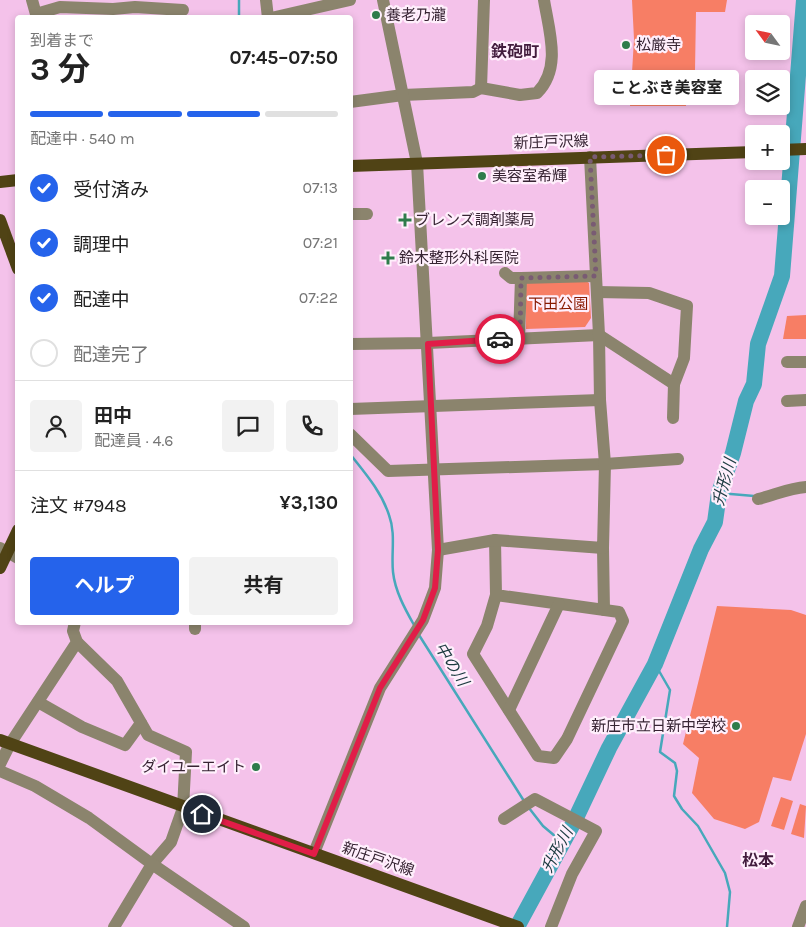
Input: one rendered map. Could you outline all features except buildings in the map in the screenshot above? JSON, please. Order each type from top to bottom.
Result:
[{"type":"main road","points":[[790,150],[806,149]]},
{"type":"main road","name":"新庄戸沢線","points":[[353,166],[745,152]]},
{"type":"main road","points":[[0,182],[15,180]]},
{"type":"main road","points":[[0,220],[15,261]]},
{"type":"main road","points":[[0,568],[15,537]]},
{"type":"main road","name":"新庄戸沢線","points":[[5,742],[183,808],[488,914],[518,927]]},
{"type":"street","points":[[32,0],[36,15]]},
{"type":"street","points":[[266,0],[268,15]]},
{"type":"street","points":[[282,15],[350,0]]},
{"type":"street","points":[[314,854],[380,688],[423,620],[435,588],[438,550],[432,471],[428,344],[417,163],[383,0]]},
{"type":"street","points":[[481,88],[484,0]]},
{"type":"street","points":[[353,99],[473,92],[481,88],[520,95],[538,93],[546,85],[553,59],[544,0]]},
{"type":"street","points":[[39,15],[60,7],[184,9]]},
{"type":"street","points":[[590,157],[599,335],[600,400],[605,464],[604,610]]},
{"type":"street","points":[[353,214],[367,214]]},
{"type":"street","points":[[505,273],[510,278],[596,276]]},
{"type":"street","points":[[520,338],[521,278]]},
{"type":"street","points":[[597,292],[649,292],[687,306],[684,358],[674,384],[673,418]]},
{"type":"street","points":[[353,344],[428,344],[599,335],[674,384]]},
{"type":"street","points":[[787,362],[806,362]]},
{"type":"street","points":[[353,410],[600,400]]},
{"type":"street","points":[[787,401],[806,400]]},
{"type":"street","points":[[353,437],[388,471],[605,464],[678,459]]},
{"type":"street","points":[[758,499],[775,495],[790,488],[806,487]]},
{"type":"street","points":[[438,550],[494,540],[603,548]]},
{"type":"street","points":[[494,540],[496,595],[487,626],[473,654],[538,756],[554,758],[567,738],[624,621],[619,612],[496,595]]},
{"type":"street","points":[[509,710],[559,604]]},
{"type":"street","points":[[74,625],[73,631],[77,642],[117,681],[148,735],[186,752],[183,808],[170,842],[152,864],[114,927]]},
{"type":"street","points":[[0,764],[5,742],[38,702],[77,642]]},
{"type":"street","points":[[38,702],[82,727],[125,745],[141,724]]},
{"type":"street","points":[[0,771],[35,786],[89,818],[244,927]]},
{"type":"street","points":[[504,819],[529,803],[596,831],[572,874],[551,927]]},
{"type":"street","points":[[798,927],[806,906]]},
{"type":"green space","points":[[632,0],[727,0],[725,12],[696,12],[695,70],[718,72],[720,96],[685,96],[686,106],[630,106],[634,39]]},
{"type":"green space","name":"下田公園","points":[[583,279],[589,283],[591,318],[585,327],[526,329],[525,281]]},
{"type":"green space","points":[[806,315],[806,339],[783,339],[787,316]]},
{"type":"green space","name":"新庄市立日新中学校","points":[[717,606],[791,610],[806,615],[806,734],[791,781],[773,777],[759,822],[745,829],[714,819],[692,793],[699,758],[683,744]]},
{"type":"green space","points":[[781,797],[793,801],[784,830],[771,826]]},
{"type":"green space","points":[[800,804],[806,806],[804,838],[791,834]]},
{"type":"waterway","name":"中の川","points":[[239,0],[239,15]]},
{"type":"waterway","name":"升形川","points":[[517,927],[574,822],[609,748],[655,664],[701,549],[715,522],[719,493],[733,453],[746,401],[754,384],[758,344],[782,276],[804,0]]},
{"type":"waterway","name":"中の川","points":[[353,458],[367,475],[386,506],[392,529],[394,579],[401,600],[414,625]]},
{"type":"waterway","points":[[719,493],[754,496]]},
{"type":"waterway","name":"中の川","points":[[419,635],[524,801]]},
{"type":"waterway","points":[[655,664],[670,690],[660,752],[675,763],[677,771],[674,796],[682,809],[698,826],[725,873],[730,892],[727,927]]},
{"type":"waterway","name":"中の川","points":[[529,808],[543,826],[562,842]]},
{"type":"way so far","points":[[500,339],[520,338],[521,278],[596,276],[590,157],[666,155]]},
{"type":"place","name":"養老乃瀧","points":[[376,15]]},
{"type":"place","name":"松厳寺","points":[[626,45]]},
{"type":"place","name":"ことぶき美容室","points":[[666,155]]},
{"type":"place","name":"美容室希輝","points":[[482,176]]},
{"type":"place","name":"ブレンズ調剤薬局","points":[[405,220]]},
{"type":"place","name":"鈴木整形外科医院","points":[[388,258]]},
{"type":"place","name":"新庄市立日新中学校","points":[[736,726]]},
{"type":"place","name":"ダイユーエイト","points":[[256,767]]},
{"type":"district","name":"鉄砲町","points":[[515,51]]},
{"type":"district","name":"松本","points":[[758,860]]},
{"type":"route","points":[[202,814],[314,854],[380,688],[423,620],[435,588],[438,550],[432,471],[428,344],[500,339]]}]
